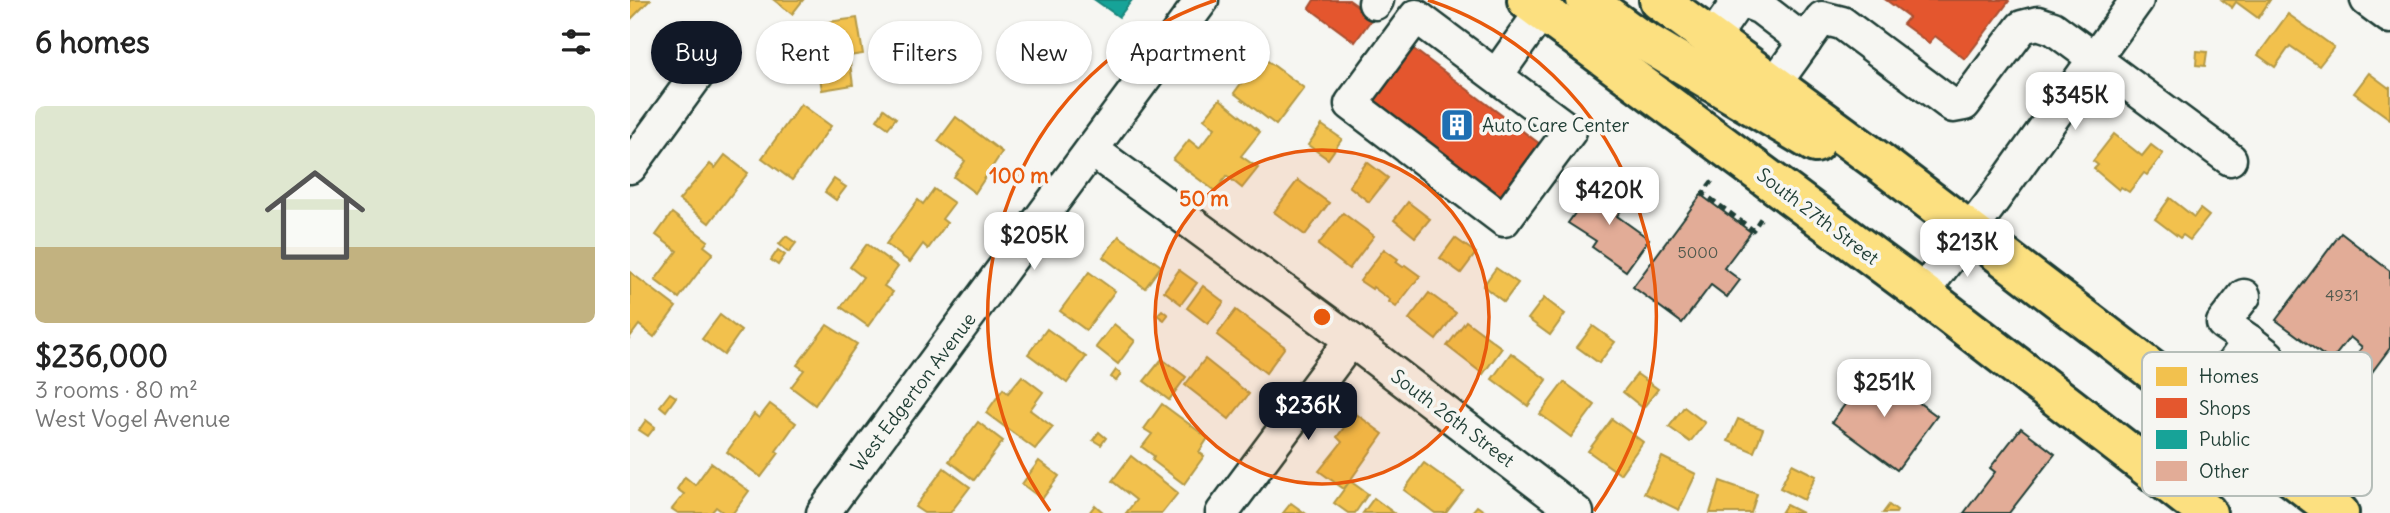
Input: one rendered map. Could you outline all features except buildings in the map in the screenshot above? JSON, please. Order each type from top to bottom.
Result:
[{"type":"main road","points":[[1587,0],[1634,35],[1810,142],[1878,161]]},
{"type":"main road","points":[[1659,0],[1878,161],[2142,363]]},
{"type":"main road","name":"South 27th Street","points":[[1534,6],[1922,293],[2142,463]]},
{"type":"main road","name":"South 27th Street","points":[[2185,496],[2207,513]]},
{"type":"main road","points":[[2317,496],[2339,513]]},
{"type":"street","name":"West Edgerton Avenue","points":[[823,513],[1202,0]]},
{"type":"street","points":[[1922,293],[1970,232],[2137,0]]},
{"type":"street","points":[[2367,0],[2390,17]]},
{"type":"street","points":[[1712,39],[1735,6],[1744,2],[1761,8],[1805,42]]},
{"type":"street","points":[[1496,76],[1534,6]]},
{"type":"street","points":[[1416,16],[1496,76],[1570,131],[1504,220],[1351,104],[1416,16]]},
{"type":"street","points":[[1773,86],[1822,18],[1842,23],[1953,106],[1964,104],[2022,27],[2038,23],[2053,29],[2230,159]]},
{"type":"street","points":[[630,167],[691,84]]},
{"type":"street","name":"South 26th Street","points":[[1092,150],[1351,340],[1577,513]]},
{"type":"street","points":[[2244,296],[2223,323],[2259,349],[2256,352]]},
{"type":"street","points":[[1222,513],[1351,340]]},
{"type":"path","points":[[1712,181],[1703,193],[1743,223],[1753,230],[1762,218]]},
{"type":"place","name":"Auto Care Center","points":[[1457,125]]}]
